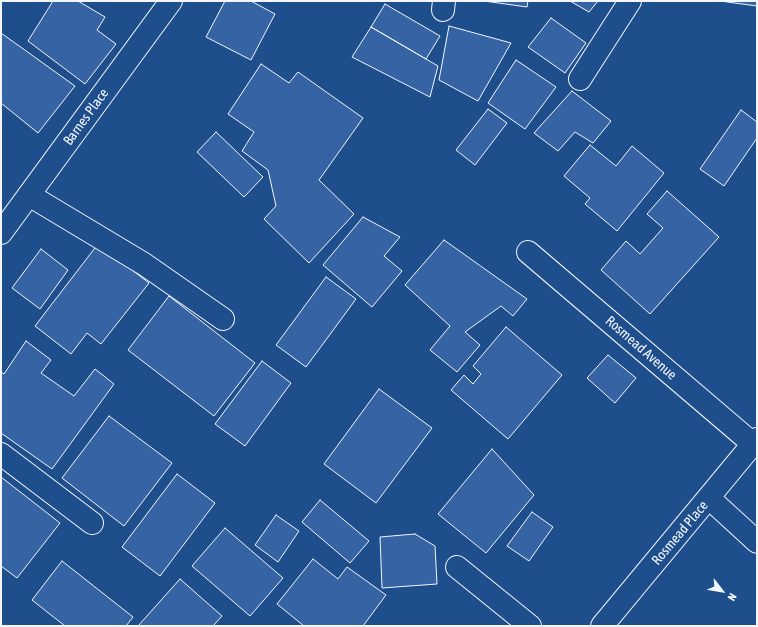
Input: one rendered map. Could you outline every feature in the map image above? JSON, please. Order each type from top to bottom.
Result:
[{"type":"street","name":"Barnes Place","points":[[1,233],[171,1]]},
{"type":"street","points":[[580,79],[630,1]]},
{"type":"street","points":[[29,195],[144,264],[223,319]]},
{"type":"street","name":"Rosmead Avenue","points":[[528,252],[755,442]]},
{"type":"street","name":"Rosmead Place","points":[[602,626],[755,442]]},
{"type":"street","points":[[1,454],[92,523]]},
{"type":"street","points":[[709,498],[757,542]]},
{"type":"street","points":[[457,567],[530,626]]},
{"type":"building","points":[[53,1],[78,1],[105,17],[97,30],[116,44],[85,84],[28,41]]},
{"type":"building","points":[[225,1],[251,1],[275,14],[251,60],[206,37]]},
{"type":"building","points":[[484,1],[528,1],[527,7]]},
{"type":"building","points":[[570,1],[598,1],[589,12]]},
{"type":"building","points":[[720,1],[757,1],[757,6]]},
{"type":"building","points":[[385,4],[440,36],[426,59],[371,27]]},
{"type":"building","points":[[551,18],[586,43],[565,73],[528,47]]},
{"type":"building","points":[[449,26],[511,43],[478,101],[439,80]]},
{"type":"building","points":[[371,27],[438,66],[430,97],[352,57]]},
{"type":"building","points":[[1,33],[75,86],[38,133],[1,103]]},
{"type":"building","points":[[516,60],[556,87],[525,129],[488,103]]},
{"type":"building","points":[[261,64],[289,83],[298,72],[363,118],[319,180],[354,214],[309,263],[264,219],[276,206],[268,170],[242,151],[254,132],[228,114]]},
{"type":"building","points":[[572,91],[611,121],[593,143],[575,132],[558,151],[534,133]]},
{"type":"building","points":[[488,109],[507,123],[475,165],[456,150]]},
{"type":"building","points":[[741,110],[757,122],[757,138],[724,186],[700,169]]},
{"type":"building","points":[[216,132],[263,177],[244,197],[197,152]]},
{"type":"building","points":[[590,145],[616,166],[632,146],[664,173],[617,231],[585,204],[590,198],[564,176]]},
{"type":"building","points":[[667,191],[719,237],[650,314],[601,270],[626,241],[640,254],[663,228],[647,214]]},
{"type":"building","points":[[363,217],[400,237],[384,256],[402,271],[372,307],[323,265]]},
{"type":"building","points":[[444,240],[527,299],[513,316],[501,306],[465,332],[480,345],[457,372],[430,350],[450,326],[405,285]]},
{"type":"building","points":[[98,244],[149,283],[101,344],[87,333],[71,354],[35,326]]},
{"type":"building","points":[[41,249],[68,270],[40,309],[12,288]]},
{"type":"building","points":[[326,277],[356,299],[306,367],[276,345]]},
{"type":"building","points":[[169,296],[255,363],[214,416],[128,350]]},
{"type":"building","points":[[506,327],[562,375],[508,439],[451,390],[464,375],[473,384],[481,374],[473,366]]},
{"type":"building","points":[[26,341],[51,360],[41,373],[74,396],[95,369],[114,384],[52,469],[1,433],[1,372],[4,374]]},
{"type":"building","points":[[608,355],[636,378],[615,403],[587,378]]},
{"type":"building","points":[[262,361],[291,383],[245,446],[215,424]]},
{"type":"building","points":[[379,389],[432,428],[376,503],[324,464]]},
{"type":"building","points":[[109,416],[172,463],[124,526],[62,478]]},
{"type":"building","points":[[492,449],[534,495],[486,553],[438,514]]},
{"type":"building","points":[[177,474],[215,503],[160,576],[122,547]]},
{"type":"building","points":[[1,477],[60,523],[17,578],[1,566]]},
{"type":"building","points":[[320,500],[369,541],[350,563],[302,522]]},
{"type":"building","points":[[532,512],[553,527],[529,561],[507,546]]},
{"type":"building","points":[[276,515],[299,531],[278,562],[255,545]]},
{"type":"building","points":[[225,528],[283,578],[250,616],[192,566]]},
{"type":"building","points":[[415,534],[435,546],[437,584],[382,588],[380,537]]},
{"type":"building","points":[[313,559],[338,579],[347,567],[386,595],[363,626],[304,626],[277,604]]},
{"type":"building","points":[[62,561],[133,617],[126,626],[65,626],[32,600]]},
{"type":"building","points":[[180,579],[222,616],[213,626],[138,626]]}]
